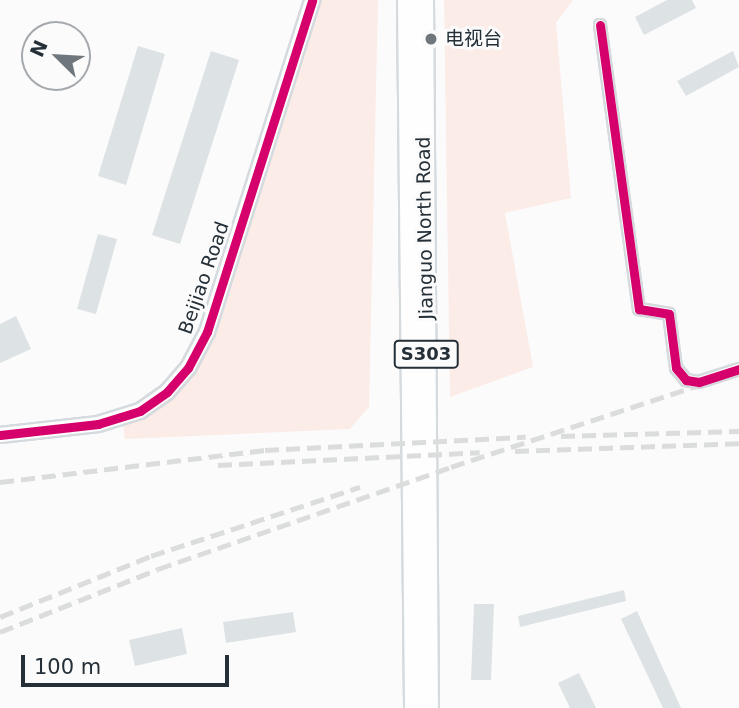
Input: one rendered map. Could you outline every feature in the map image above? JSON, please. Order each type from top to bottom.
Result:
[{"type":"main road","name":"Jianguo North Road","points":[[407,0],[414,708]]},
{"type":"main road","name":"Jianguo North Road","points":[[424,0],[429,708]]},
{"type":"street","name":"Beijiao Road","points":[[0,435],[98,424],[140,411],[167,392],[188,369],[207,332],[312,0]]},
{"type":"street","points":[[600,25],[639,309],[669,314],[676,369],[686,380],[699,382],[739,369]]},
{"type":"shaded area","points":[[316,0],[378,0],[369,407],[350,429],[125,439],[123,426],[184,386]]},
{"type":"shaded area","points":[[444,0],[573,0],[556,23],[571,198],[505,213],[533,367],[450,397]]},
{"type":"building","points":[[667,0],[692,0],[696,8],[644,35],[635,17]]},
{"type":"building","points":[[138,46],[165,54],[126,185],[98,176]]},
{"type":"building","points":[[211,51],[239,60],[180,244],[152,235]]},
{"type":"building","points":[[733,51],[739,67],[686,96],[677,81]]},
{"type":"building","points":[[98,234],[117,239],[96,314],[77,309]]},
{"type":"building","points":[[16,316],[31,349],[0,363],[0,324]]},
{"type":"building","points":[[624,590],[626,601],[520,627],[518,616]]},
{"type":"building","points":[[474,604],[494,604],[491,680],[471,680]]},
{"type":"building","points":[[637,611],[681,708],[663,708],[621,619]]},
{"type":"building","points":[[293,612],[296,632],[226,643],[223,622]]},
{"type":"building","points":[[182,628],[187,654],[135,666],[129,640]]},
{"type":"building","points":[[579,673],[596,708],[570,708],[558,683]]},
{"type":"railway","points":[[0,632],[158,569],[451,467],[739,372]]},
{"type":"railway","points":[[561,436],[739,431]]},
{"type":"railway","points":[[0,482],[265,450],[526,437]]},
{"type":"railway","points":[[515,451],[739,443]]},
{"type":"railway","points":[[218,465],[480,452]]},
{"type":"railway","points":[[0,617],[151,556],[360,487]]},
{"type":"cycle path","points":[[0,435],[98,424],[140,411],[167,392],[188,368],[207,332],[312,0]]},
{"type":"cycle path","points":[[600,25],[639,309],[669,314],[676,368],[686,380],[699,382],[739,369]]},
{"type":"place","name":"电视台","points":[[431,39]]}]
